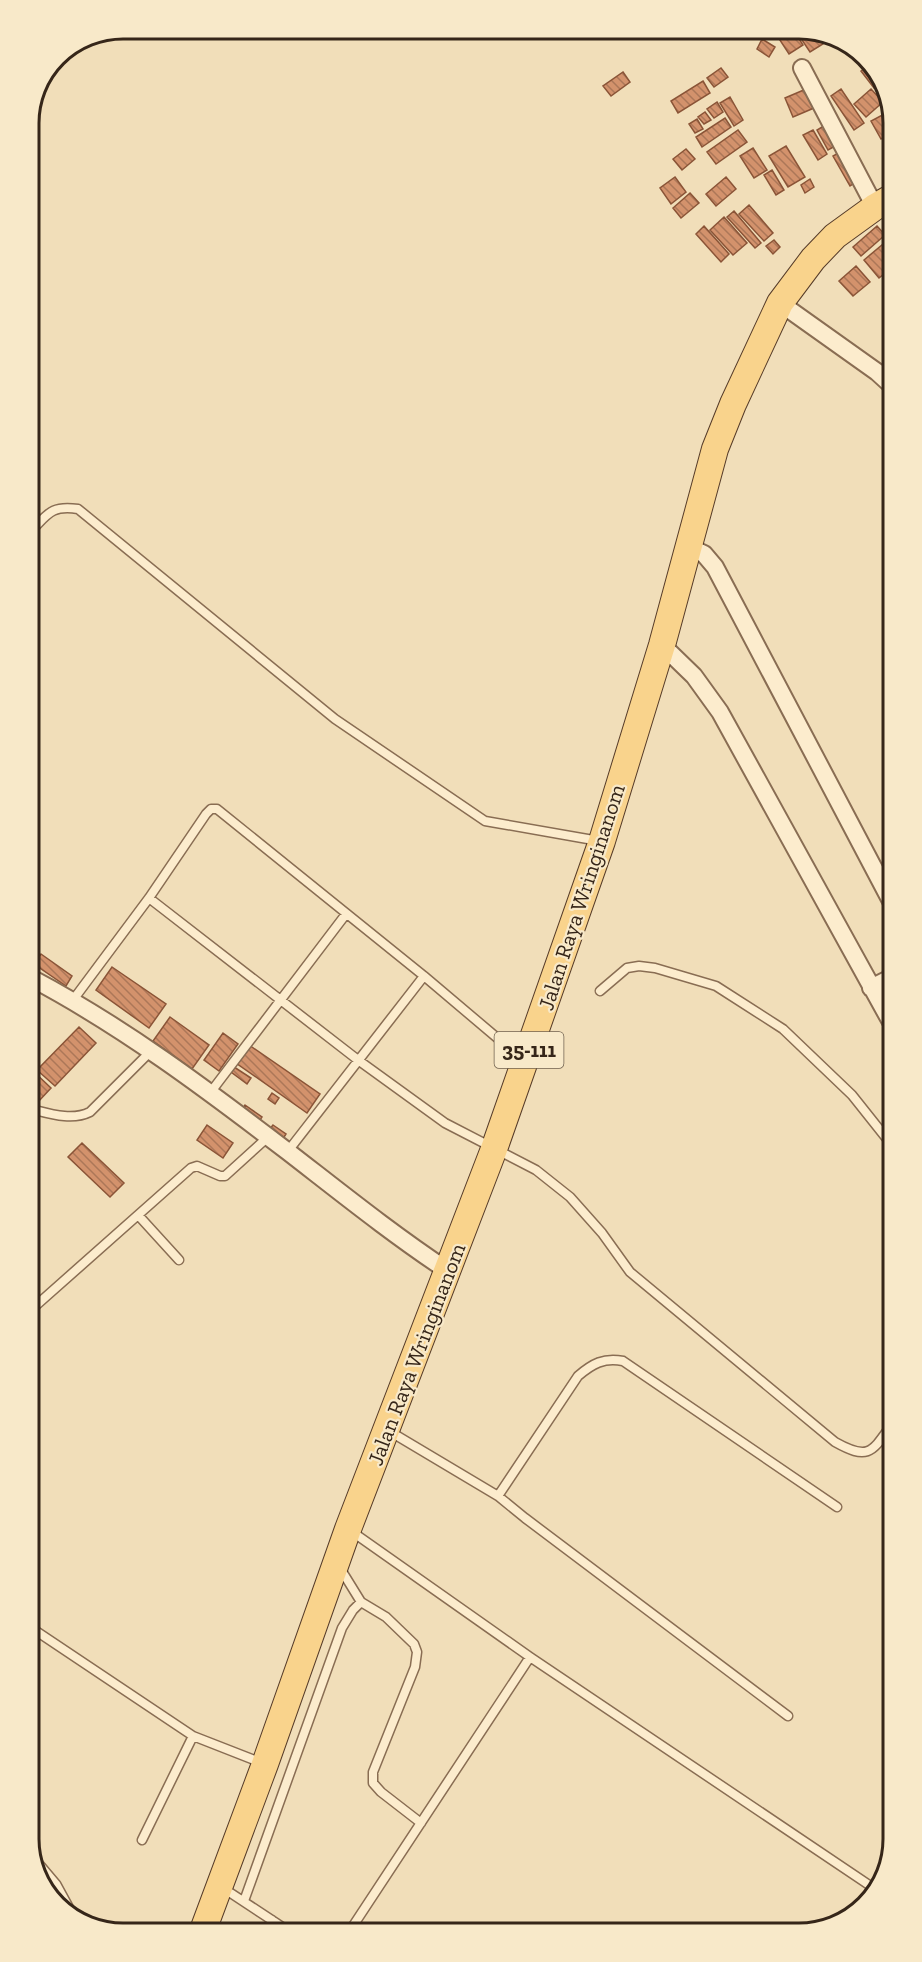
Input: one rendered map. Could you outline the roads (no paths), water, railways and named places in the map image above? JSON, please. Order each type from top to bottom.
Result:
[{"type":"main road","name":"Jalan Raya Wringinanom","points":[[206,1923],[265,1764],[348,1529],[494,1149],[602,841],[662,645],[715,448],[780,303],[813,258],[828,243],[882,203]]},
{"type":"street","points":[[802,68],[882,203]]},
{"type":"street","points":[[780,303],[883,378]]},
{"type":"street","points":[[689,547],[704,554],[715,567],[883,886]]},
{"type":"street","points":[[662,645],[694,676],[720,712],[883,1008]]},
{"type":"street","points":[[39,982],[73,1000],[151,1051],[210,1093],[405,1242],[448,1270]]},
{"type":"street","points":[[871,988],[883,982]]},
{"type":"lane","points":[[39,523],[51,511],[64,507],[78,509],[335,719],[485,821],[602,841]]},
{"type":"lane","points":[[73,1000],[149,898],[206,814],[210,809],[217,809],[502,1042],[527,1058]]},
{"type":"lane","points":[[149,898],[280,1001],[445,1123],[536,1170],[570,1197],[602,1233],[630,1272],[835,1443],[859,1453],[867,1452],[877,1445],[883,1437]]},
{"type":"lane","points":[[210,1093],[346,914]]},
{"type":"lane","points":[[600,991],[627,968],[639,966],[655,968],[716,986],[783,1029],[852,1095],[883,1134]]},
{"type":"lane","points":[[288,1152],[424,976]]},
{"type":"lane","points":[[39,1111],[80,1117],[90,1112],[151,1051]]},
{"type":"lane","points":[[39,1303],[191,1168],[196,1166],[225,1176],[268,1137]]},
{"type":"lane","points":[[138,1215],[179,1260]]},
{"type":"lane","points":[[498,1496],[578,1376],[589,1367],[611,1359],[623,1361],[837,1507]]},
{"type":"lane","points":[[387,1430],[498,1496],[788,1716]]},
{"type":"lane","points":[[348,1529],[530,1657],[869,1885]]},
{"type":"lane","points":[[336,1562],[361,1602],[386,1617],[414,1644],[417,1652],[415,1667],[373,1772],[374,1783],[381,1792],[421,1823]]},
{"type":"lane","points":[[244,1902],[342,1628],[361,1602]]},
{"type":"lane","points":[[39,1633],[193,1736],[265,1764]]},
{"type":"lane","points":[[355,1923],[530,1657]]},
{"type":"lane","points":[[142,1840],[193,1736]]},
{"type":"lane","points":[[46,1872],[63,1897]]},
{"type":"lane","points":[[219,1885],[276,1923]]}]
